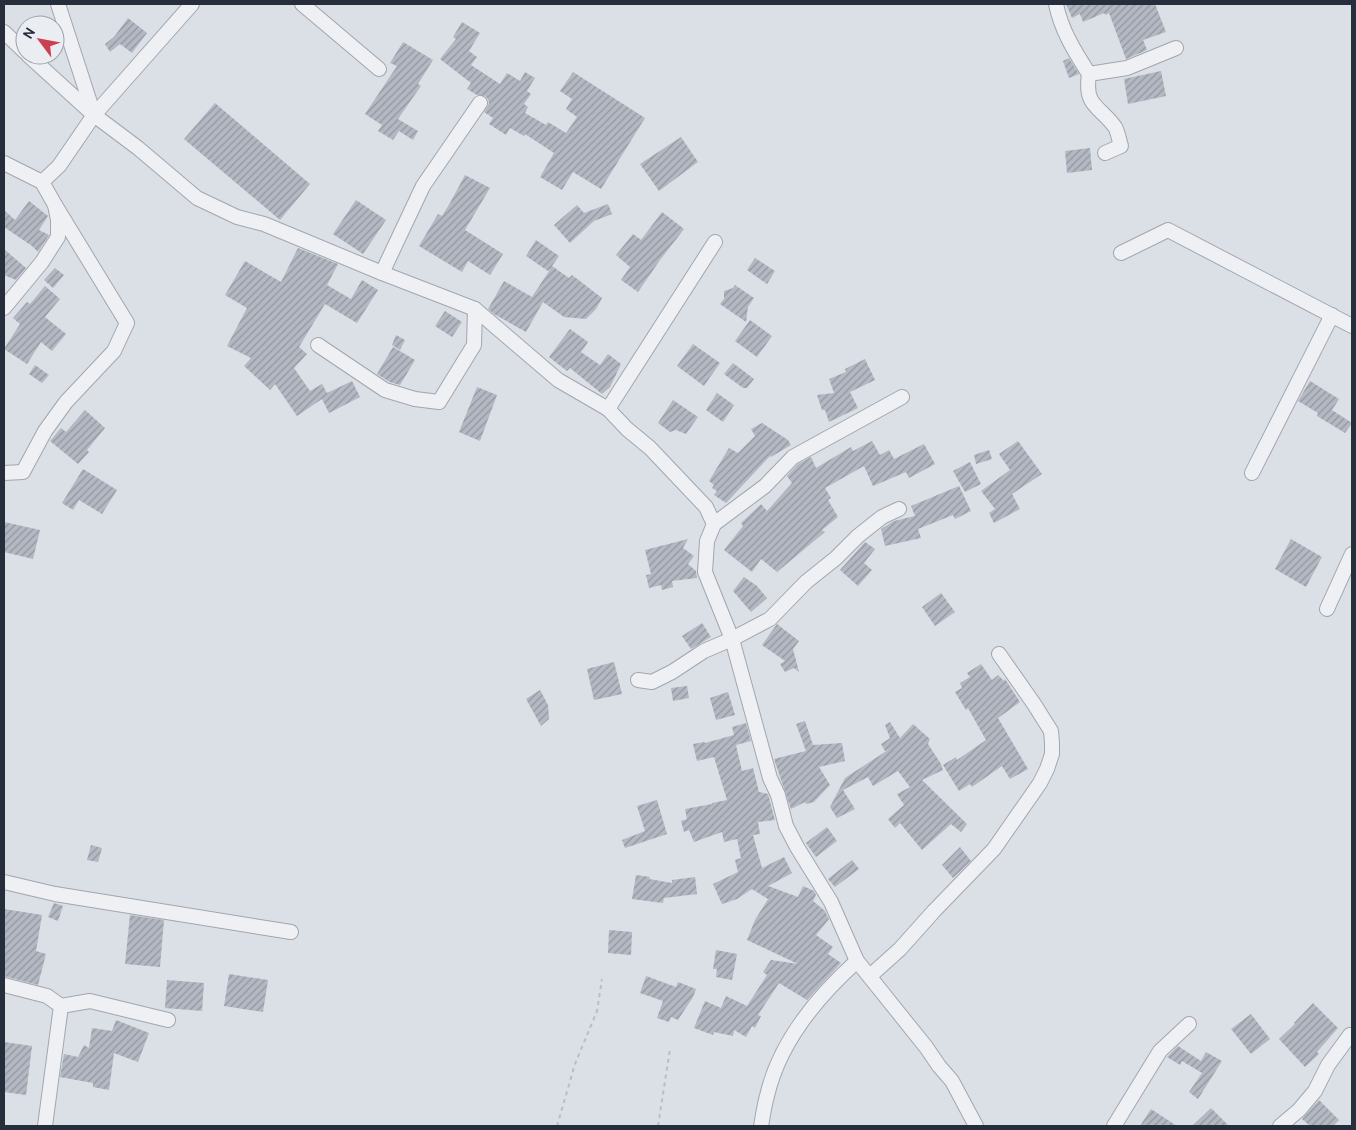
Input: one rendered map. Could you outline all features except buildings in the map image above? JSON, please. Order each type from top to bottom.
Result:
[{"type":"street","points":[[58,4],[94,115]]},
{"type":"street","points":[[42,182],[59,166],[94,115],[192,4]]},
{"type":"street","points":[[302,4],[379,69]]},
{"type":"street","points":[[1056,4],[1068,40],[1089,74],[1087,86],[1093,106],[1116,129],[1121,146],[1105,153]]},
{"type":"street","points":[[4,32],[15,42]]},
{"type":"street","points":[[1089,74],[1127,68],[1176,48]]},
{"type":"street","points":[[39,65],[94,115],[138,148],[197,198],[237,217],[264,224],[475,309],[558,380],[608,409],[650,448],[706,507],[714,524]]},
{"type":"street","points":[[382,273],[423,186],[480,103]]},
{"type":"street","points":[[4,164],[42,182],[127,323],[114,351],[66,402],[45,431],[23,472],[4,473]]},
{"type":"street","points":[[4,308],[42,262],[58,237],[58,220],[55,205]]},
{"type":"street","points":[[1121,253],[1168,230],[1352,326]]},
{"type":"street","points":[[608,409],[715,242]]},
{"type":"street","points":[[318,345],[385,390],[415,399],[439,402],[474,345],[475,309]]},
{"type":"street","points":[[1252,473],[1332,315]]},
{"type":"street","points":[[902,396],[793,457],[765,486],[714,524],[707,541],[705,572],[732,639],[770,778],[778,795],[786,826],[831,902],[857,962],[926,1046],[952,1081],[976,1126]]},
{"type":"street","points":[[638,680],[652,682],[672,672],[704,651],[770,619],[806,582],[836,558],[858,536],[882,517],[899,509]]},
{"type":"street","points":[[1327,609],[1352,554]]},
{"type":"street","points":[[870,976],[900,949],[994,848],[1040,783],[1047,769],[1052,754],[1050,731],[1034,704],[999,654]]},
{"type":"street","points":[[4,882],[55,894],[291,932]]},
{"type":"street","points":[[761,1126],[767,1095],[780,1059],[800,1025],[845,973],[857,962]]},
{"type":"street","points":[[4,985],[47,996],[60,1006],[90,1001],[168,1020]]},
{"type":"street","points":[[45,1126],[60,1006]]},
{"type":"street","points":[[1114,1126],[1160,1051],[1188,1024]]},
{"type":"street","points":[[1280,1126],[1299,1110],[1315,1091],[1328,1065],[1350,1035]]},
{"type":"path","points":[[557,1126],[575,1064],[597,1011],[602,979]]},
{"type":"path","points":[[658,1126],[670,1049]]}]
